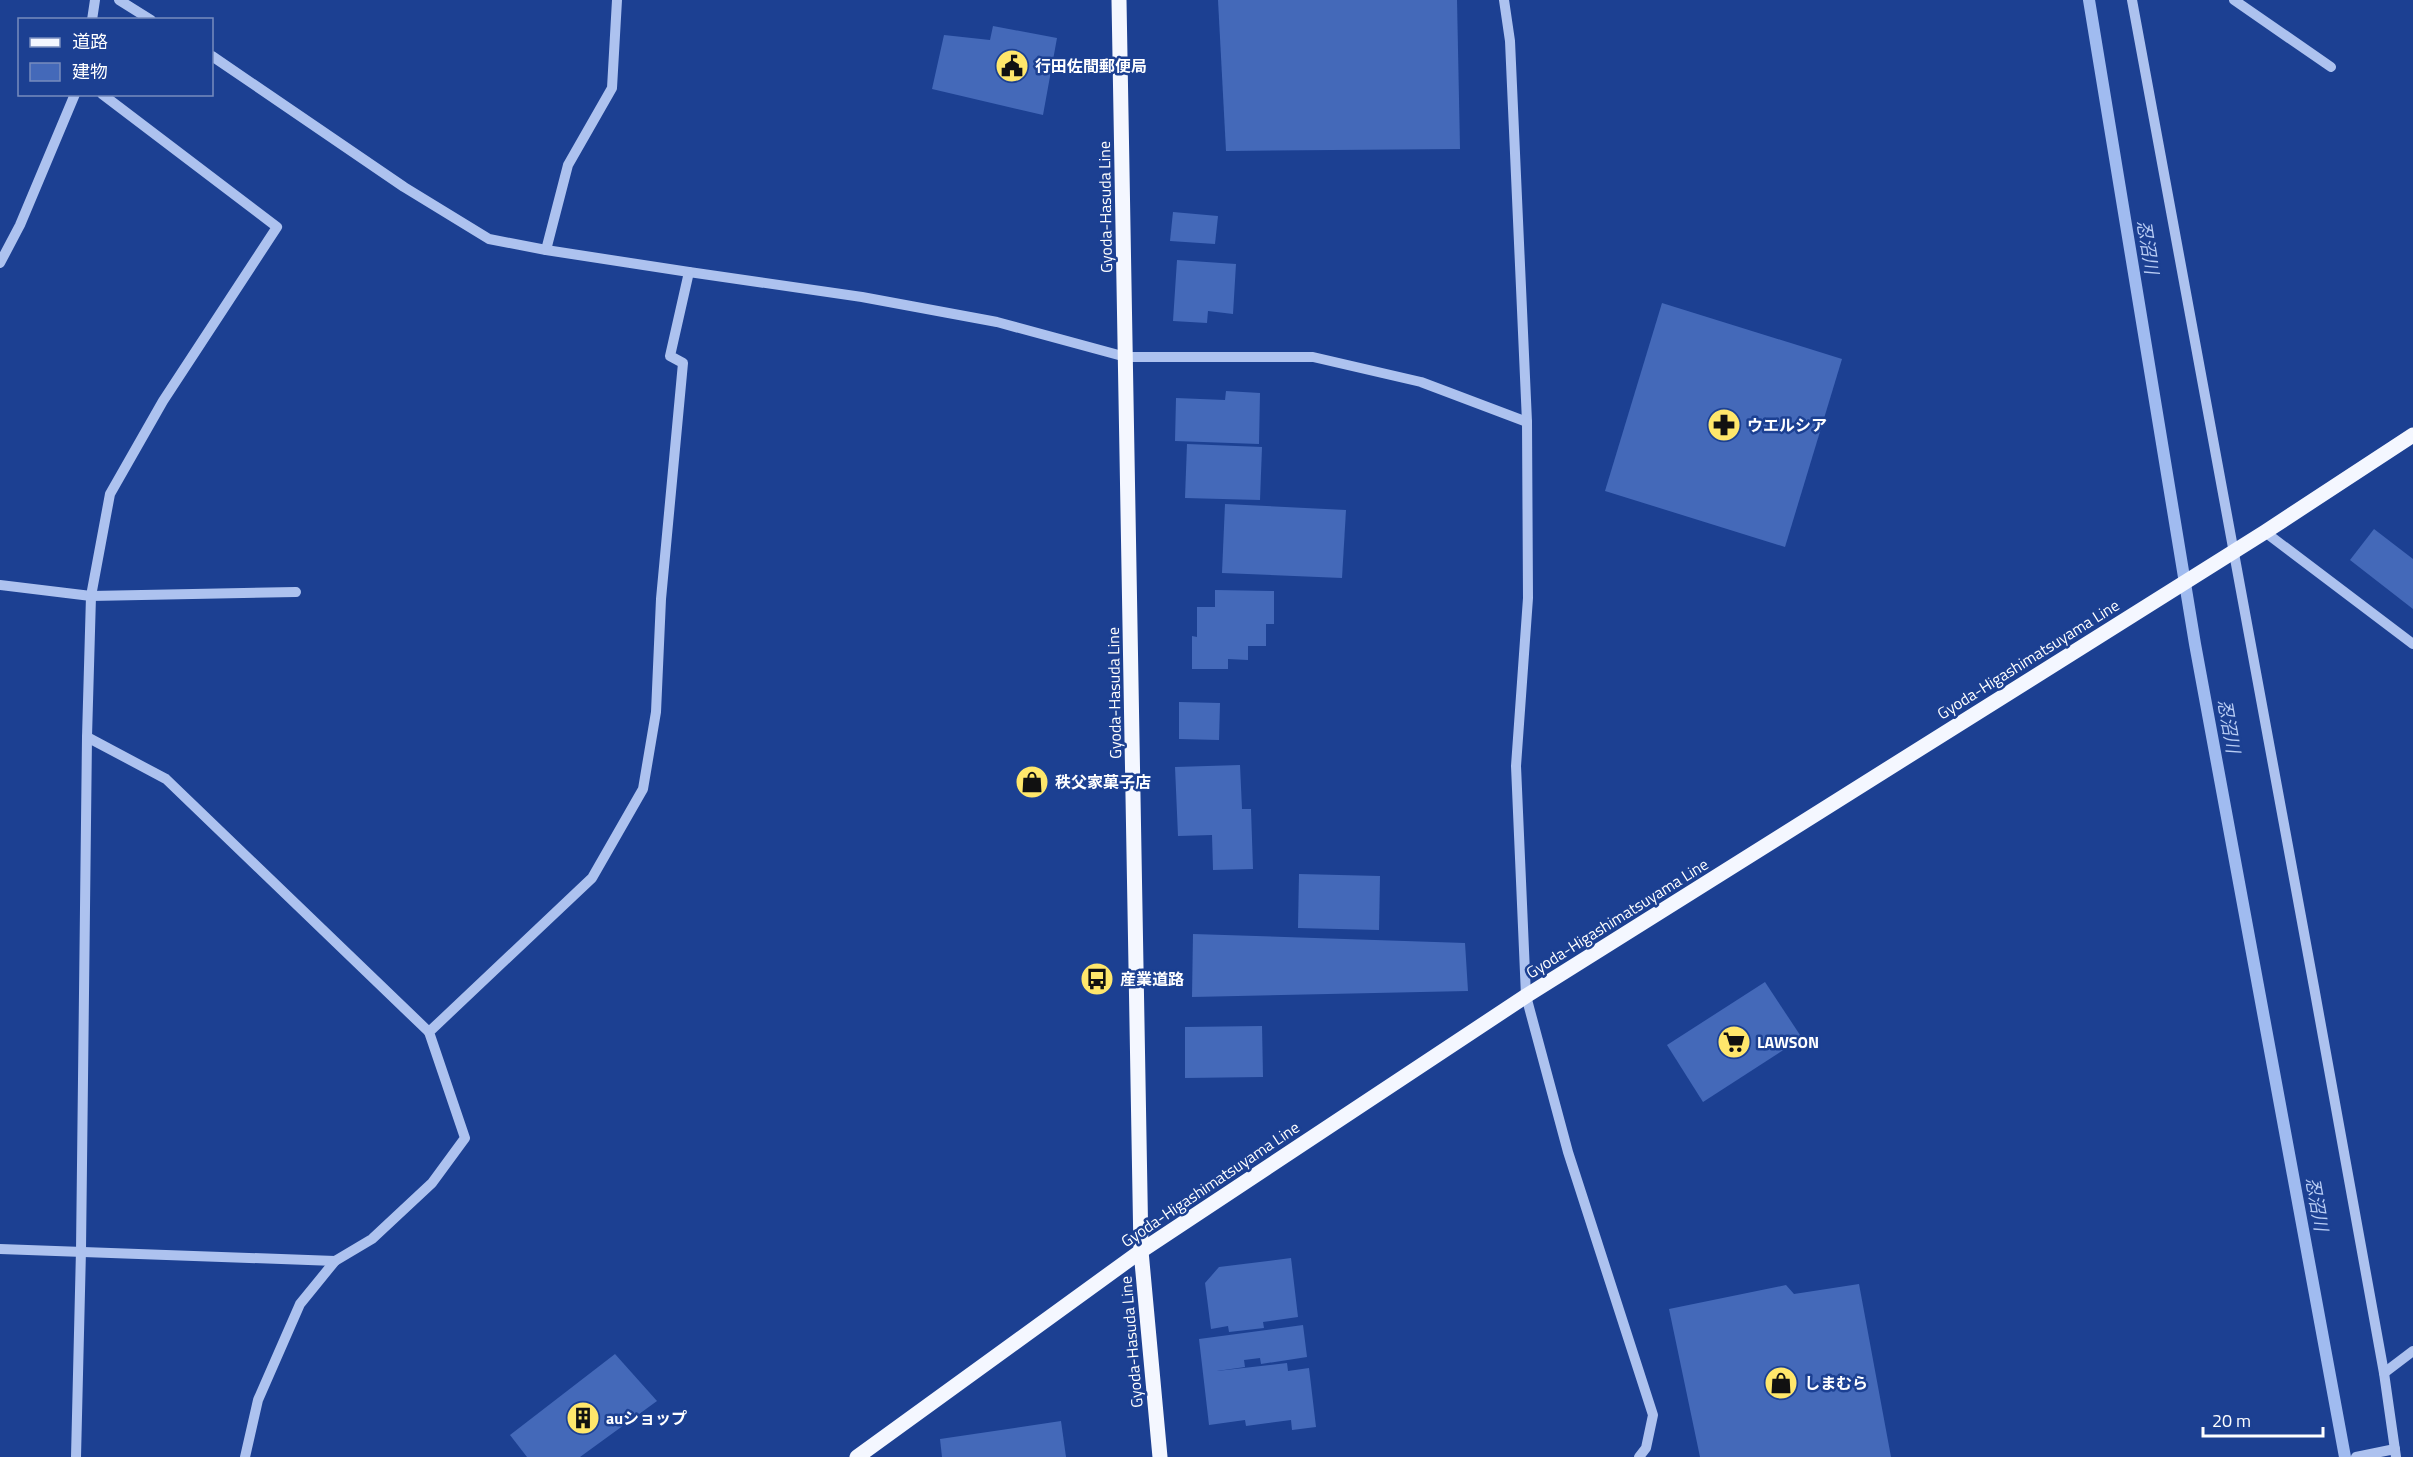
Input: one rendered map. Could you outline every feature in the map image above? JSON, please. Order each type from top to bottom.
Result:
[{"type":"main road","name":"Gyoda-Hasuda Line","points":[[1119,0],[1141,1251],[1160,1457]]},
{"type":"main road","name":"Gyoda-Higashimatsuyama Line","points":[[857,1457],[1141,1251],[1526,996],[2265,532],[2413,435]]},
{"type":"street","points":[[92,18],[95,0]]},
{"type":"street","points":[[119,0],[148,18]]},
{"type":"street","points":[[546,250],[568,165],[612,88],[617,0]]},
{"type":"street","points":[[1504,0],[1510,41],[1527,422],[1528,598],[1516,766],[1526,996],[1568,1152],[1653,1415],[1646,1448],[1639,1457]]},
{"type":"street","points":[[2132,0],[2384,1373],[2395,1453],[2356,1457]]},
{"type":"street","points":[[2234,0],[2331,68]]},
{"type":"street","points":[[213,57],[404,187],[489,239],[546,250],[862,297],[997,322],[1126,357],[1313,357],[1421,382],[1527,422]]},
{"type":"street","points":[[0,263],[20,225],[74,96]]},
{"type":"street","points":[[76,1457],[91,596],[110,494],[163,402],[277,227],[105,96]]},
{"type":"street","points":[[429,1032],[592,878],[643,789],[656,712],[661,599],[683,363],[670,356],[689,272]]},
{"type":"street","points":[[2265,532],[2413,644]]},
{"type":"street","points":[[0,585],[91,596],[296,592]]},
{"type":"street","points":[[87,737],[166,778],[429,1032],[465,1138],[432,1183],[372,1239],[335,1261],[300,1304],[258,1400],[245,1457]]},
{"type":"street","points":[[0,1249],[81,1250],[335,1261]]},
{"type":"street","points":[[2384,1373],[2413,1351]]},
{"type":"building","points":[[1218,0],[1457,0],[1460,149],[1226,151]]},
{"type":"building","points":[[993,26],[1057,38],[1043,115],[932,89],[944,35],[990,40]]},
{"type":"building","points":[[1173,212],[1218,216],[1215,244],[1170,241]]},
{"type":"building","points":[[1177,260],[1236,264],[1233,314],[1208,311],[1207,323],[1173,321]]},
{"type":"building","name":"ウエルシア","points":[[1662,303],[1842,359],[1785,547],[1605,491]]},
{"type":"building","points":[[1226,391],[1260,393],[1259,444],[1175,441],[1176,398],[1225,400]]},
{"type":"building","points":[[1187,444],[1262,447],[1260,500],[1185,498]]},
{"type":"building","points":[[1225,504],[1346,510],[1342,578],[1222,573]]},
{"type":"building","points":[[2374,529],[2413,559],[2413,609],[2350,560]]},
{"type":"building","points":[[1215,590],[1274,591],[1274,624],[1266,624],[1266,646],[1248,646],[1248,660],[1228,659],[1228,669],[1192,669],[1192,636],[1197,637],[1197,607],[1215,607]]},
{"type":"building","points":[[1179,702],[1220,703],[1219,740],[1179,739]]},
{"type":"building","points":[[1240,765],[1242,809],[1251,809],[1253,869],[1213,870],[1212,835],[1178,836],[1175,767]]},
{"type":"building","points":[[1299,874],[1380,876],[1379,930],[1298,928]]},
{"type":"building","points":[[1193,934],[1465,943],[1468,991],[1192,997]]},
{"type":"building","name":"LAWSON","points":[[1765,982],[1802,1038],[1703,1102],[1667,1045]]},
{"type":"building","points":[[1262,1026],[1263,1077],[1185,1078],[1185,1027]]},
{"type":"building","points":[[1291,1258],[1298,1317],[1263,1322],[1264,1328],[1229,1332],[1228,1326],[1211,1329],[1205,1283],[1219,1267]]},
{"type":"building","name":"しまむら","points":[[1859,1284],[1891,1457],[1700,1457],[1669,1309],[1786,1285],[1794,1294]]},
{"type":"building","points":[[1303,1325],[1307,1357],[1261,1364],[1260,1358],[1244,1360],[1245,1367],[1217,1371],[1287,1363],[1288,1371],[1309,1368],[1316,1427],[1292,1430],[1291,1420],[1246,1426],[1245,1420],[1209,1425],[1199,1339]]},
{"type":"building","name":"auショップ","points":[[615,1354],[657,1401],[580,1457],[527,1457],[510,1435]]},
{"type":"building","points":[[1061,1421],[1066,1457],[942,1457],[940,1439]]},
{"type":"waterway","name":"忍沼川","points":[[2089,0],[2195,644],[2345,1457]]},
{"type":"place","name":"行田佐間郵便局","points":[[1012,66]]},
{"type":"place","name":"ウエルシア","points":[[1724,425]]},
{"type":"place","name":"秩父家菓子店","points":[[1032,782]]},
{"type":"place","name":"産業道路","points":[[1097,979]]},
{"type":"place","name":"LAWSON","points":[[1734,1042]]},
{"type":"place","name":"しまむら","points":[[1781,1383]]},
{"type":"place","name":"auショップ","points":[[583,1418]]}]
